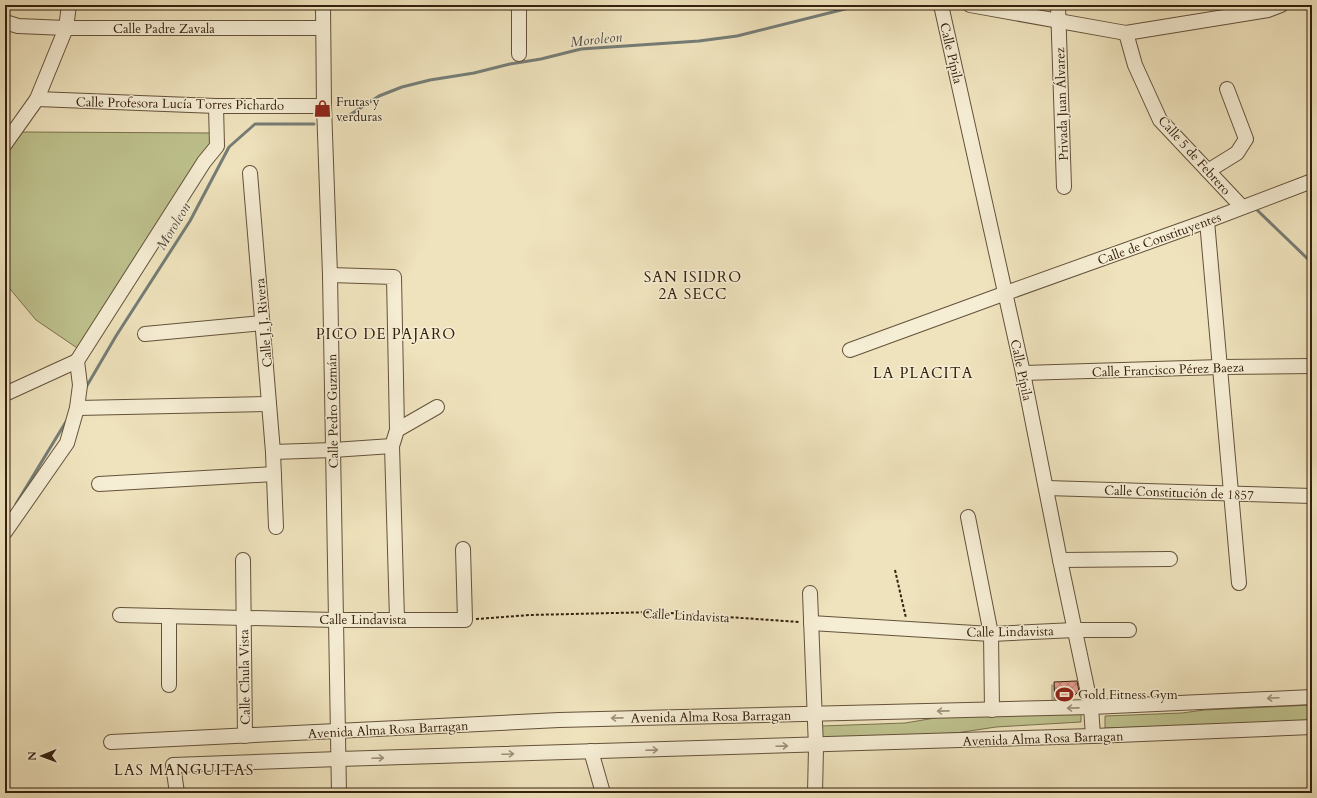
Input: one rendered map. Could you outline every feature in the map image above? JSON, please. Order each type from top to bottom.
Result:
[{"type":"street","points":[[5,144],[37,99],[66,28],[69,5]]},
{"type":"street","name":"Calle Pedro Guzmán","points":[[323,5],[324,106],[330,275],[339,793]]},
{"type":"street","points":[[518,5],[519,54]]},
{"type":"street","name":"Calle Pípila","points":[[941,5],[1023,373],[1091,707],[1093,736]]},
{"type":"street","points":[[970,5],[1126,33],[1268,10],[1281,5]]},
{"type":"street","name":"Privada Juan Álvarez","points":[[1058,5],[1064,187]]},
{"type":"street","name":"Calle Padre Zavala","points":[[5,22],[18,26],[66,28],[323,28]]},
{"type":"street","name":"Calle 5 de Febrero","points":[[1126,33],[1135,65],[1160,120],[1242,207]]},
{"type":"street","points":[[1208,171],[1237,153],[1246,139],[1227,89]]},
{"type":"street","name":"Calle Profesora Lucía Torres Pichardo","points":[[37,99],[216,106],[324,106]]},
{"type":"street","points":[[7,389],[77,361],[204,162],[217,146],[216,106]]},
{"type":"street","name":"Calle J. J. Rivera","points":[[250,172],[273,452],[276,526]]},
{"type":"street","name":"Calle de Constituyentes","points":[[850,350],[1207,221],[1312,181]]},
{"type":"street","points":[[1207,221],[1239,583]]},
{"type":"street","points":[[330,275],[394,277],[397,430],[392,446],[398,619]]},
{"type":"street","points":[[145,334],[263,323]]},
{"type":"street","points":[[5,532],[67,444],[77,408],[80,385],[77,361]]},
{"type":"street","name":"Calle Francisco Pérez Baeza","points":[[1023,373],[1221,367],[1312,366]]},
{"type":"street","points":[[77,408],[269,404]]},
{"type":"street","points":[[397,430],[437,407]]},
{"type":"street","points":[[273,452],[392,446]]},
{"type":"street","points":[[99,484],[274,474]]},
{"type":"street","name":"Calle Constitución de 1857","points":[[1046,488],[1312,496]]},
{"type":"street","points":[[968,518],[991,634],[992,710]]},
{"type":"street","points":[[463,549],[464,620]]},
{"type":"street","points":[[1060,560],[1170,559]]},
{"type":"street","name":"Calle Chula Vista","points":[[243,560],[245,736]]},
{"type":"street","points":[[810,593],[816,745],[815,793]]},
{"type":"street","name":"Calle Lindavista","points":[[120,615],[335,620],[464,620]]},
{"type":"street","points":[[169,616],[169,685]]},
{"type":"street","name":"Calle Lindavista","points":[[811,623],[991,634],[1075,630],[1129,630]]},
{"type":"street","name":"Avenida Alma Rosa Barragan","points":[[111,742],[559,720],[1091,707],[1312,696]]},
{"type":"street","name":"Avenida Alma Rosa Barragan","points":[[177,793],[173,765],[1093,736],[1312,727]]},
{"type":"street","points":[[591,751],[603,793]]},
{"type":"path","points":[[895,570],[909,629]]},
{"type":"path","name":"Calle Lindavista","points":[[464,620],[530,615],[656,612],[811,623]]},
{"type":"green space","points":[[23,132],[217,133],[83,352],[36,320],[5,283],[5,152]]},
{"type":"green space","points":[[1312,705],[1312,722],[1105,728],[1105,716]]},
{"type":"green space","points":[[1081,711],[1081,722],[996,727],[956,733],[822,738],[822,726],[905,723],[941,717]]},
{"type":"building","name":"Gold Fitness Gym","points":[[1077,681],[1079,691],[1071,699],[1055,699],[1054,682]]},
{"type":"waterway","name":"Moroleon","points":[[342,120],[379,96],[402,87],[430,80],[474,73],[581,49],[699,41],[737,36],[861,5]]},
{"type":"waterway","name":"Moroleon","points":[[85,389],[116,336],[190,221],[229,147],[255,124],[314,124]]},
{"type":"waterway","points":[[1256,209],[1312,263]]},
{"type":"waterway","name":"Moroleon","points":[[16,504],[67,420]]},
{"type":"place","name":"Frutas y verduras","points":[[323,108]]},
{"type":"place","name":"Gold Fitness Gym","points":[[1065,694]]},
{"type":"district","name":"SAN ISIDRO 2A SECC","points":[[693,286]]},
{"type":"district","name":"PICO DE PAJARO","points":[[386,334]]},
{"type":"district","name":"LA PLACITA","points":[[923,373]]},
{"type":"district","name":"LAS MANGUITAS","points":[[184,770]]}]
